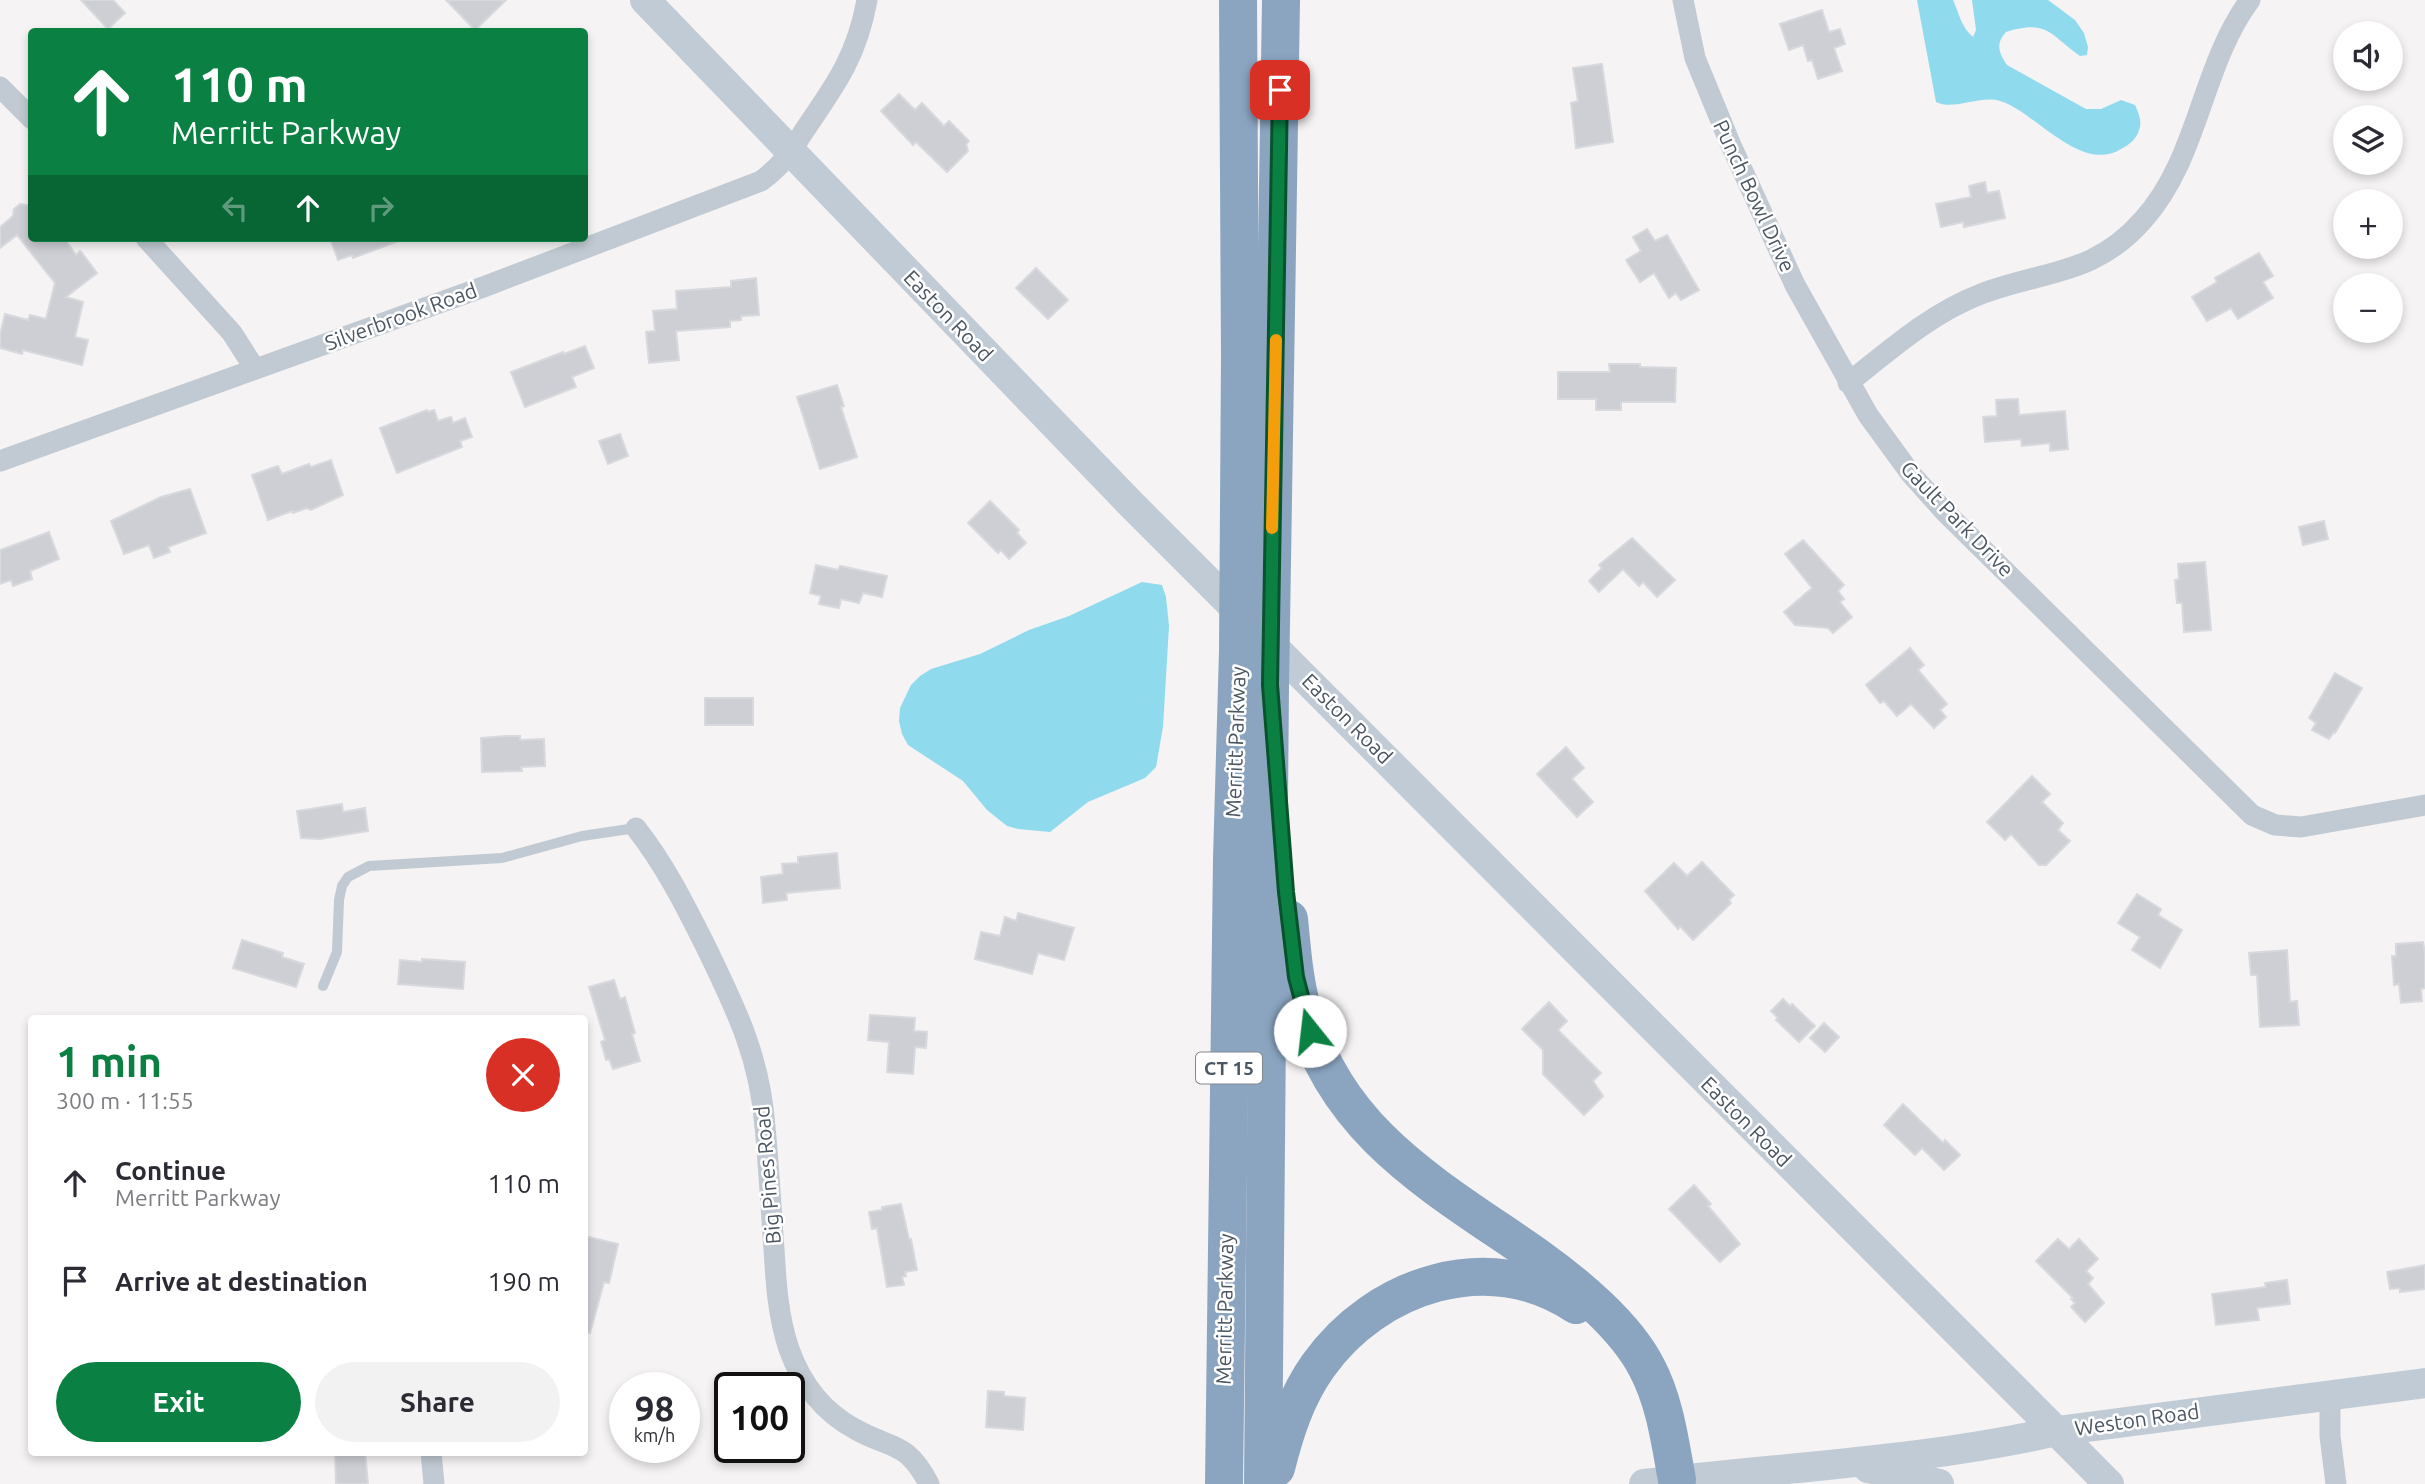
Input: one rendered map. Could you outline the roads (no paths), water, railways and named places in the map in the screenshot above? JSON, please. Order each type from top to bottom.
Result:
[{"type":"highway","name":"Merritt Parkway","points":[[1224,1484],[1232,873],[1238,651],[1238,0]]},
{"type":"highway","name":"Merritt Parkway","points":[[1263,1484],[1270,685],[1281,0]]},
{"type":"highway","points":[[1270,685],[1286,892],[1296,977],[1310,1031],[1338,1090],[1371,1131],[1411,1169],[1577,1286],[1626,1338],[1647,1367],[1660,1399],[1666,1483]]},
{"type":"highway","points":[[1272,1484],[1295,1407],[1318,1366],[1330,1350],[1360,1323],[1413,1290],[1439,1281],[1477,1275],[1514,1280],[1557,1294],[1626,1338]]},
{"type":"main road","name":"Easton Road","points":[[645,0],[1139,512],[2109,1484]]},
{"type":"main road","name":"Weston Road","points":[[1666,1483],[1850,1464],[2014,1441],[2057,1431],[2425,1383]]},
{"type":"main road","name":"Weston Road","points":[[1850,1464],[1894,1478],[1939,1484]]},
{"type":"street","name":"Silverbrook Road","points":[[0,461],[499,282],[761,181],[781,167],[847,66],[859,37],[867,0]]},
{"type":"street","name":"Punch Bowl Drive","points":[[1683,0],[1695,58],[1722,127],[1795,285],[1848,383]]},
{"type":"street","points":[[1848,383],[1940,314],[1980,294],[2083,264],[2114,247],[2136,228],[2160,198],[2174,172],[2225,46],[2250,0]]},
{"type":"street","points":[[0,87],[28,116]]},
{"type":"street","points":[[150,242],[232,333],[255,369]]},
{"type":"street","name":"Gault Park Drive","points":[[1848,383],[1882,435],[1928,495],[2245,810],[2270,824],[2294,827],[2425,805]]},
{"type":"street","name":"Big Pines Road","points":[[636,828],[656,853],[680,894],[740,1015],[748,1039],[764,1114],[776,1285],[789,1351],[804,1380],[824,1408],[857,1431],[891,1444],[908,1454],[918,1464],[929,1484]]},
{"type":"street","points":[[2330,1395],[2330,1436],[2336,1484]]},
{"type":"street","points":[[431,1456],[434,1484]]},
{"type":"lane","points":[[323,986],[337,952],[342,886],[348,877],[369,866],[502,858],[582,836],[636,828]]},
{"type":"water","points":[[1917,0],[1953,0],[1963,24],[1973,37],[1976,30],[1972,0],[2048,0],[2075,20],[2084,33],[2087,55],[2080,56],[2040,28],[2020,28],[2006,32],[2000,41],[2000,52],[2007,65],[2086,109],[2101,109],[2121,100],[2135,105],[2140,120],[2137,135],[2130,144],[2121,149],[2105,155],[2090,153],[2058,138],[2014,107],[2000,101],[1984,100],[1951,105],[1936,102]]},
{"type":"water","points":[[1142,582],[1162,585],[1169,626],[1163,727],[1156,767],[1145,778],[1088,802],[1050,832],[1018,829],[1007,826],[987,810],[963,781],[908,745],[899,721],[900,708],[911,685],[920,676],[931,669],[980,654]]}]
